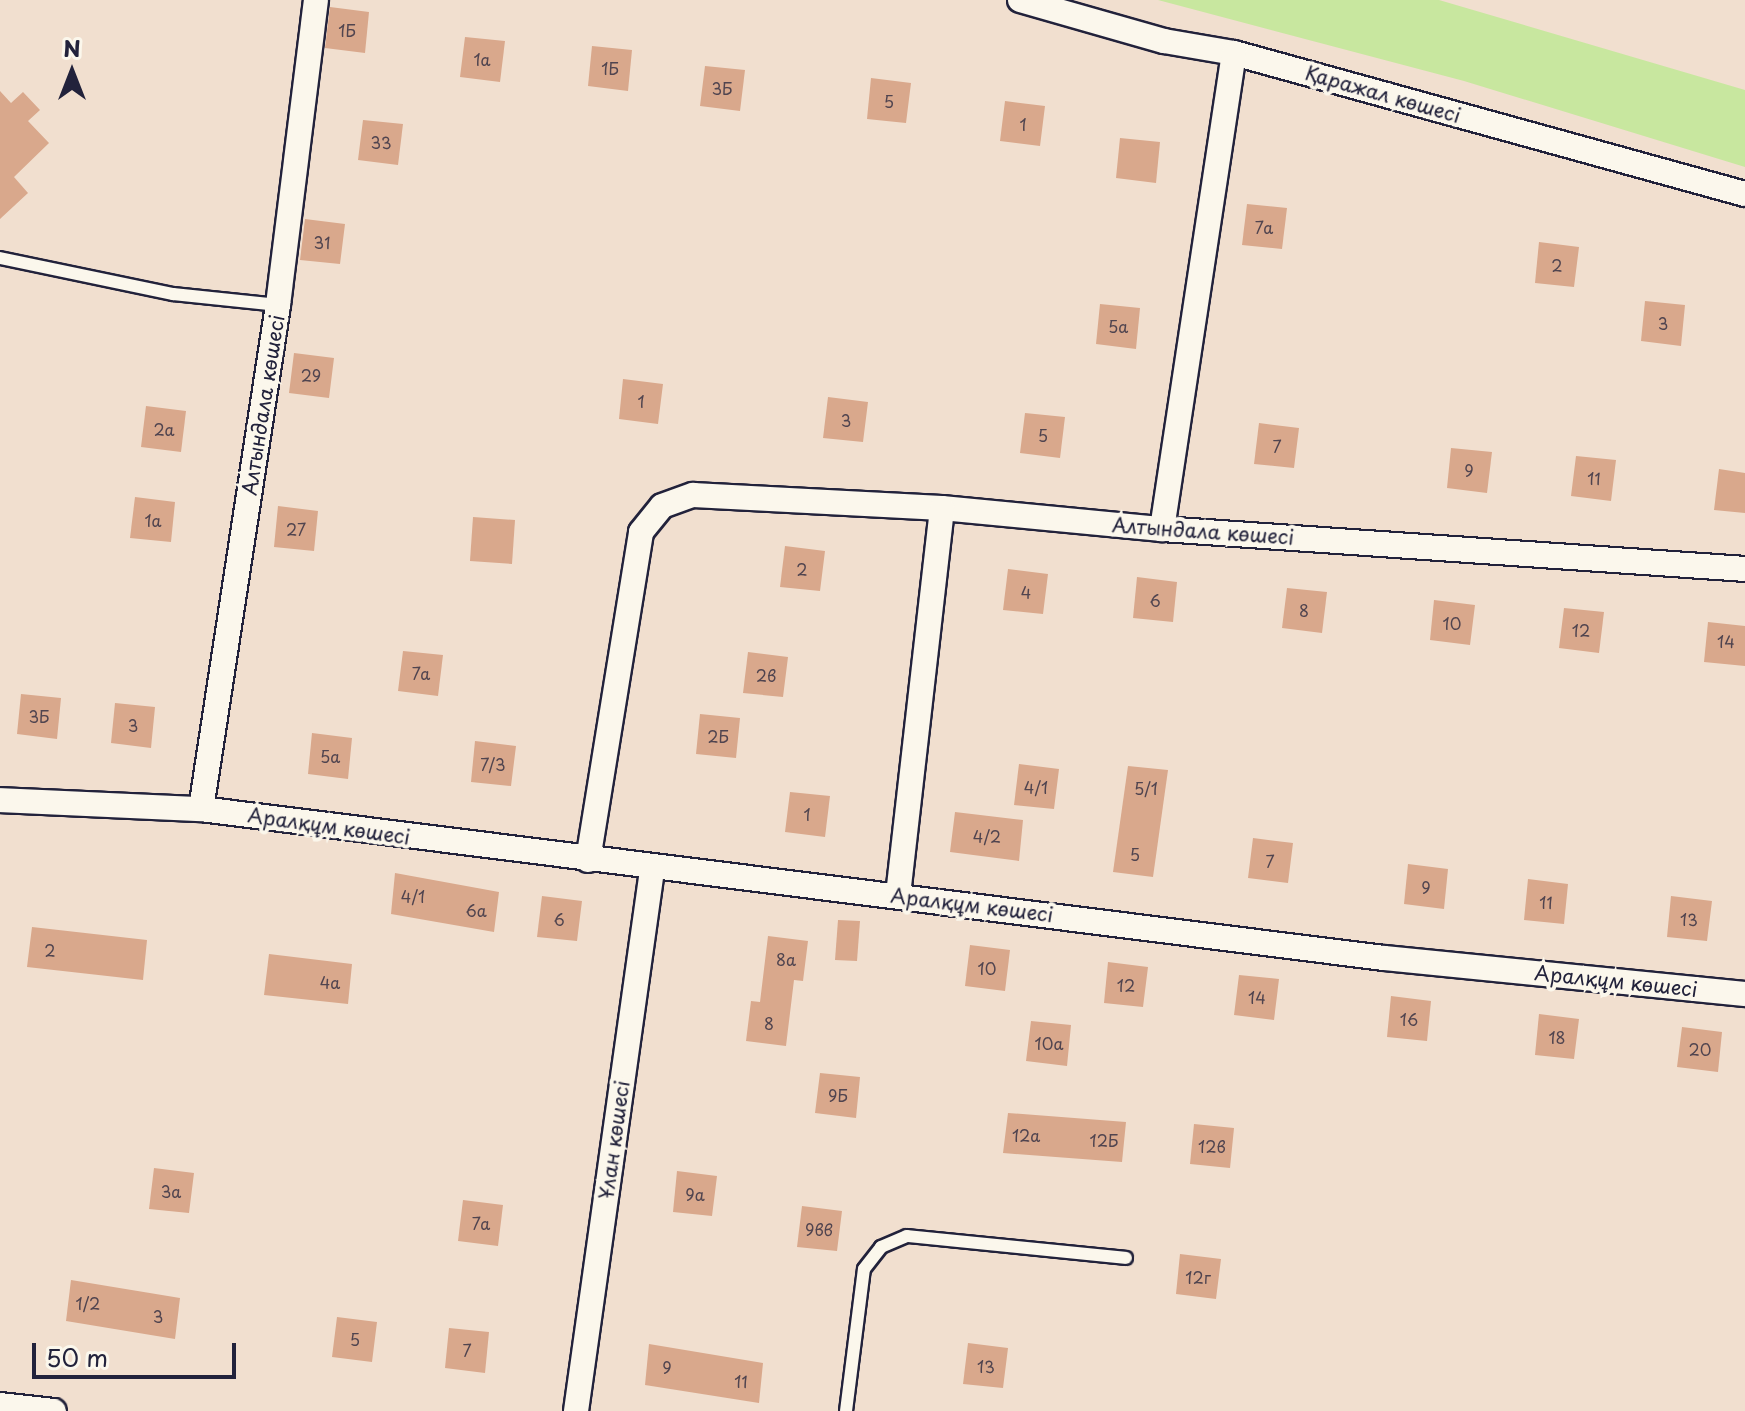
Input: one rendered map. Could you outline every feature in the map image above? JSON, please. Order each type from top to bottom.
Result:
[{"type":"street","name":"Алтындала көшесі","points":[[201,809],[278,305],[316,0]]},
{"type":"street","name":"Қаражал көшесі","points":[[1020,0],[1164,41],[1234,53],[1745,194]]},
{"type":"street","points":[[1162,529],[1234,53]]},
{"type":"street","name":"Алтындала көшесі","points":[[588,860],[641,532],[662,506],[693,495],[942,508],[1162,529],[1745,569]]},
{"type":"street","points":[[898,895],[942,508]]},
{"type":"street","name":"Аралқұм көшесі","points":[[0,800],[201,809],[652,870],[898,895],[1384,958],[1745,994]]},
{"type":"street","name":"Ұлан көшесі","points":[[576,1411],[652,870]]},
{"type":"street","points":[[0,1405],[54,1411]]},
{"type":"lane","points":[[0,258],[173,294],[278,305]]},
{"type":"lane","points":[[846,1411],[864,1269],[881,1247],[907,1236],[1126,1258]]},
{"type":"green space","points":[[1158,0],[1439,0],[1745,90],[1745,167],[1464,81]]},
{"type":"building","points":[[330,7],[369,12],[365,53],[325,48]]},
{"type":"building","points":[[465,37],[505,41],[500,82],[460,77]]},
{"type":"building","points":[[592,46],[632,50],[628,91],[588,86]]},
{"type":"building","points":[[705,66],[745,70],[740,111],[700,106]]},
{"type":"building","points":[[871,78],[911,83],[906,123],[867,119]]},
{"type":"building","points":[[0,91],[11,103],[23,92],[40,110],[28,121],[49,143],[14,177],[28,193],[0,219]]},
{"type":"building","points":[[1005,101],[1045,106],[1040,146],[1000,141]]},
{"type":"building","points":[[363,120],[403,124],[398,165],[358,160]]},
{"type":"building","points":[[1120,138],[1160,142],[1156,183],[1116,178]]},
{"type":"building","points":[[1247,204],[1287,208],[1282,249],[1242,245]]},
{"type":"building","points":[[305,219],[345,224],[340,264],[300,260]]},
{"type":"building","points":[[1539,242],[1579,247],[1574,287],[1535,283]]},
{"type":"building","points":[[1645,301],[1685,305],[1681,346],[1641,341]]},
{"type":"building","points":[[1100,304],[1140,308],[1136,349],[1096,344]]},
{"type":"building","points":[[294,353],[334,358],[329,398],[289,393]]},
{"type":"building","points":[[623,379],[663,384],[658,424],[619,419]]},
{"type":"building","points":[[828,397],[868,402],[863,442],[823,438]]},
{"type":"building","points":[[146,406],[186,411],[181,452],[141,447]]},
{"type":"building","points":[[1025,413],[1065,417],[1060,458],[1020,453]]},
{"type":"building","points":[[1259,423],[1299,428],[1294,468],[1254,464]]},
{"type":"building","points":[[1451,448],[1492,452],[1487,493],[1447,488]]},
{"type":"building","points":[[1576,456],[1616,460],[1611,501],[1571,496]]},
{"type":"building","points":[[1719,469],[1745,473],[1745,513],[1714,510]]},
{"type":"building","points":[[135,497],[175,502],[171,542],[130,538]]},
{"type":"building","points":[[278,506],[318,511],[314,551],[274,547]]},
{"type":"building","points":[[473,517],[515,520],[512,564],[470,561]]},
{"type":"building","points":[[785,546],[825,551],[820,591],[780,587]]},
{"type":"building","points":[[1008,569],[1048,574],[1043,614],[1003,610]]},
{"type":"building","points":[[1137,577],[1177,582],[1173,622],[1133,618]]},
{"type":"building","points":[[1287,588],[1327,592],[1322,633],[1282,628]]},
{"type":"building","points":[[1434,600],[1475,605],[1470,645],[1430,640]]},
{"type":"building","points":[[1564,608],[1604,612],[1599,653],[1559,648]]},
{"type":"building","points":[[1708,622],[1745,626],[1745,666],[1704,662]]},
{"type":"building","points":[[403,651],[443,655],[438,696],[398,691]]},
{"type":"building","points":[[748,652],[788,657],[783,697],[743,693]]},
{"type":"building","points":[[21,694],[61,698],[57,739],[17,734]]},
{"type":"building","points":[[115,703],[155,707],[151,748],[111,743]]},
{"type":"building","points":[[700,714],[740,718],[736,758],[696,754]]},
{"type":"building","points":[[312,733],[352,738],[348,779],[308,774]]},
{"type":"building","points":[[475,741],[516,746],[511,786],[471,782]]},
{"type":"building","points":[[1019,764],[1059,769],[1054,809],[1014,805]]},
{"type":"building","points":[[1128,766],[1168,770],[1153,877],[1113,872]]},
{"type":"building","points":[[790,792],[830,796],[825,837],[785,832]]},
{"type":"building","points":[[955,812],[1023,820],[1019,861],[950,852]]},
{"type":"building","points":[[1253,838],[1293,843],[1288,883],[1248,878]]},
{"type":"building","points":[[1408,864],[1448,869],[1444,909],[1404,904]]},
{"type":"building","points":[[395,873],[499,892],[494,932],[391,914]]},
{"type":"building","points":[[1528,879],[1568,884],[1564,924],[1524,920]]},
{"type":"building","points":[[542,896],[582,901],[577,941],[537,937]]},
{"type":"building","points":[[1671,896],[1712,901],[1707,941],[1667,937]]},
{"type":"building","points":[[838,920],[860,921],[857,961],[835,960]]},
{"type":"building","points":[[32,927],[147,940],[143,980],[27,967]]},
{"type":"building","points":[[768,936],[808,941],[803,981],[794,980],[786,1046],[746,1041],[751,1001],[760,1002]]},
{"type":"building","points":[[970,945],[1010,950],[1005,991],[965,986]]},
{"type":"building","points":[[269,954],[352,964],[348,1004],[264,995]]},
{"type":"building","points":[[1108,962],[1148,967],[1143,1007],[1104,1003]]},
{"type":"building","points":[[1239,975],[1279,979],[1274,1020],[1234,1015]]},
{"type":"building","points":[[1391,996],[1431,1001],[1427,1041],[1387,1037]]},
{"type":"building","points":[[1539,1014],[1579,1019],[1574,1059],[1535,1055]]},
{"type":"building","points":[[1031,1021],[1071,1025],[1067,1066],[1026,1061]]},
{"type":"building","points":[[1682,1027],[1722,1032],[1718,1072],[1677,1067]]},
{"type":"building","points":[[820,1073],[860,1077],[856,1118],[815,1113]]},
{"type":"building","points":[[1008,1113],[1126,1122],[1122,1162],[1003,1153]]},
{"type":"building","points":[[1194,1124],[1234,1128],[1230,1168],[1190,1164]]},
{"type":"building","points":[[154,1168],[194,1173],[189,1213],[149,1209]]},
{"type":"building","points":[[677,1171],[717,1176],[712,1216],[673,1212]]},
{"type":"building","points":[[463,1200],[503,1205],[498,1246],[458,1241]]},
{"type":"building","points":[[802,1206],[842,1211],[837,1251],[797,1247]]},
{"type":"building","points":[[1180,1254],[1221,1259],[1216,1299],[1176,1294]]},
{"type":"building","points":[[71,1280],[180,1298],[175,1339],[66,1321]]},
{"type":"building","points":[[337,1317],[377,1322],[372,1362],[332,1357]]},
{"type":"building","points":[[449,1328],[489,1332],[485,1373],[445,1368]]},
{"type":"building","points":[[968,1343],[1008,1348],[1003,1388],[963,1384]]},
{"type":"building","points":[[649,1344],[763,1363],[759,1403],[645,1385]]}]
